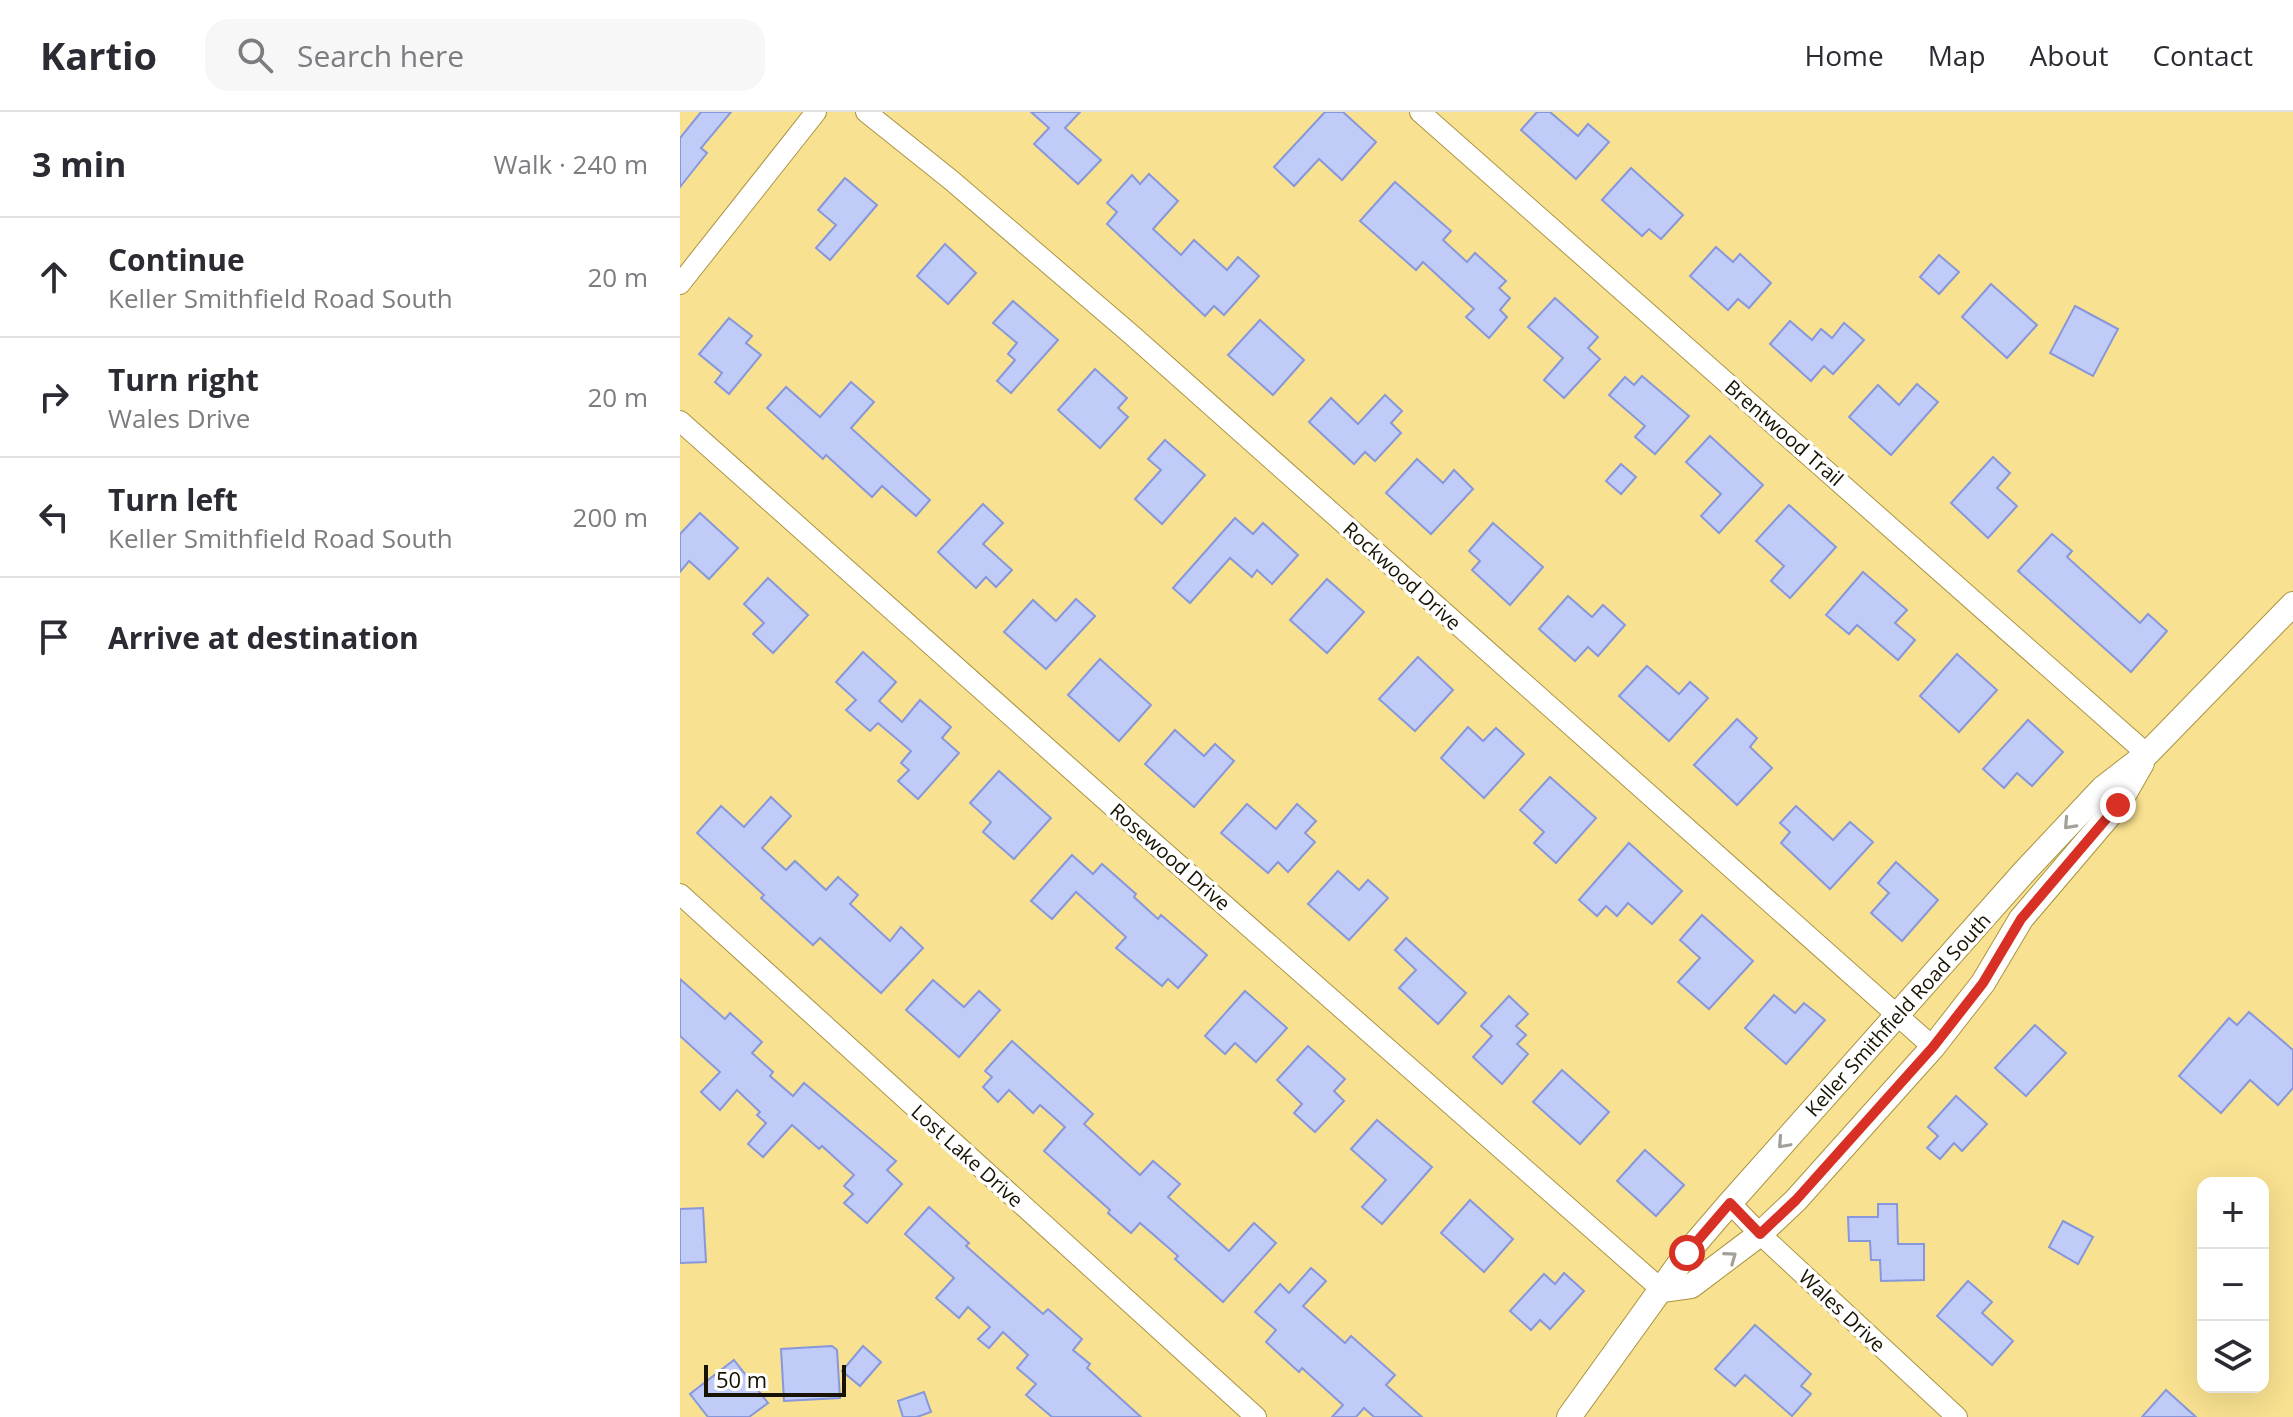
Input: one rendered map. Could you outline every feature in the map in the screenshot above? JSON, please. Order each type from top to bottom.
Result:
[{"type":"main road","name":"Keller Smithfield Road South","points":[[1569,1417],[1687,1253],[1898,1014],[2103,788],[2147,754],[2293,604]]},
{"type":"main road","name":"Keller Smithfield Road South","points":[[1662,1290],[1691,1286],[1760,1234],[1796,1200],[1933,1047],[1983,983],[2021,919],[2118,805],[2147,754]]},
{"type":"street","points":[[680,284],[816,112]]},
{"type":"street","name":"Rockwood Drive","points":[[866,112],[951,180],[1133,336],[1933,1047]]},
{"type":"street","name":"Brentwood Trail","points":[[1420,112],[2147,754]]},
{"type":"street","name":"Rosewood Drive","points":[[680,421],[1662,1290]]},
{"type":"street","name":"Lost Lake Drive","points":[[680,894],[1256,1417]]},
{"type":"street","name":"Wales Drive","points":[[1730,1203],[1957,1417]]},
{"type":"building","points":[[701,112],[731,112],[701,148],[707,153],[680,187],[680,138]]},
{"type":"building","points":[[1031,112],[1080,112],[1065,128],[1101,160],[1078,184],[1034,144],[1049,128]]},
{"type":"building","points":[[1325,112],[1343,112],[1376,142],[1342,180],[1319,159],[1294,186],[1274,167]]},
{"type":"building","points":[[1537,112],[1550,112],[1578,136],[1588,124],[1609,142],[1576,179],[1521,130]]},
{"type":"building","points":[[1631,168],[1683,215],[1661,239],[1649,229],[1642,236],[1602,200]]},
{"type":"building","points":[[1149,174],[1178,201],[1153,229],[1181,255],[1194,240],[1227,270],[1238,257],[1259,276],[1224,315],[1214,306],[1205,316],[1107,224],[1117,212],[1107,203],[1132,175],[1140,184]]},
{"type":"building","points":[[845,178],[877,205],[830,260],[816,248],[836,225],[818,210]]},
{"type":"building","points":[[1395,182],[1451,231],[1443,240],[1467,262],[1475,253],[1506,281],[1499,288],[1510,298],[1500,310],[1507,317],[1489,338],[1466,317],[1474,309],[1423,262],[1416,270],[1360,221]]},
{"type":"building","points":[[945,244],[976,273],[948,304],[917,276]]},
{"type":"building","points":[[1716,247],[1733,262],[1740,254],[1771,283],[1749,308],[1738,299],[1728,310],[1690,276]]},
{"type":"building","points":[[1939,255],[1959,272],[1939,294],[1920,277]]},
{"type":"building","points":[[1991,284],[2037,325],[2007,358],[1962,317]]},
{"type":"building","points":[[1555,298],[1598,337],[1588,348],[1600,359],[1564,398],[1544,380],[1563,358],[1528,327]]},
{"type":"building","points":[[1013,301],[1058,340],[1011,393],[997,381],[1015,360],[1008,354],[1017,343],[993,323]]},
{"type":"building","points":[[2075,306],[2118,329],[2093,376],[2050,353]]},
{"type":"building","points":[[729,318],[752,336],[746,343],[761,355],[729,394],[715,382],[722,373],[699,354]]},
{"type":"building","points":[[1260,320],[1304,360],[1273,395],[1228,355]]},
{"type":"building","points":[[1790,321],[1812,340],[1821,329],[1832,338],[1844,323],[1864,340],[1833,374],[1824,366],[1811,381],[1770,344]]},
{"type":"building","points":[[1095,369],[1127,398],[1118,408],[1128,417],[1100,448],[1058,410]]},
{"type":"building","points":[[1642,376],[1689,416],[1655,454],[1635,437],[1645,426],[1609,395],[1625,377],[1634,385]]},
{"type":"building","points":[[851,382],[874,402],[851,428],[930,500],[916,516],[882,486],[872,497],[826,455],[823,459],[767,408],[786,387],[820,417]]},
{"type":"building","points":[[1917,384],[1938,402],[1891,455],[1849,417],[1878,385],[1899,405]]},
{"type":"building","points":[[1385,395],[1402,411],[1391,423],[1401,433],[1375,461],[1365,452],[1354,464],[1309,422],[1331,398],[1358,424]]},
{"type":"building","points":[[1710,436],[1763,485],[1719,533],[1701,516],[1721,494],[1686,462]]},
{"type":"building","points":[[1165,440],[1205,475],[1162,524],[1135,499],[1161,470],[1148,459]]},
{"type":"building","points":[[1993,457],[2010,473],[1997,488],[2017,506],[1988,538],[1951,503]]},
{"type":"building","points":[[1417,459],[1443,483],[1454,470],[1473,489],[1431,534],[1386,493]]},
{"type":"building","points":[[1621,464],[1636,477],[1621,494],[1606,481]]},
{"type":"building","points":[[983,504],[1003,523],[983,544],[1012,570],[996,587],[986,577],[976,588],[938,552]]},
{"type":"building","points":[[1789,505],[1836,547],[1790,598],[1771,581],[1784,566],[1756,541]]},
{"type":"building","points":[[700,513],[738,548],[709,579],[689,561],[680,572],[680,534]]},
{"type":"building","points":[[1235,518],[1253,534],[1263,523],[1298,555],[1272,584],[1257,570],[1252,577],[1230,558],[1190,603],[1173,588]]},
{"type":"building","points":[[1493,523],[1543,567],[1510,605],[1472,570],[1480,561],[1469,551]]},
{"type":"building","points":[[2052,534],[2072,551],[2067,557],[2140,623],[2148,614],[2167,631],[2131,672],[2018,571]]},
{"type":"building","points":[[1863,572],[1907,610],[1895,623],[1915,640],[1898,660],[1857,625],[1849,634],[1826,615]]},
{"type":"building","points":[[768,578],[808,615],[773,653],[753,634],[764,623],[744,604]]},
{"type":"building","points":[[1327,579],[1364,612],[1327,653],[1290,620]]},
{"type":"building","points":[[1568,596],[1592,617],[1603,605],[1625,625],[1598,656],[1588,647],[1575,661],[1539,629]]},
{"type":"building","points":[[1076,599],[1095,616],[1046,669],[1004,632],[1033,600],[1056,621]]},
{"type":"building","points":[[863,652],[896,682],[879,701],[902,722],[920,700],[951,727],[942,738],[959,753],[918,799],[898,781],[909,770],[901,763],[911,751],[878,723],[870,731],[846,710],[856,700],[836,682]]},
{"type":"building","points":[[1957,654],[1997,690],[1959,732],[1920,696]]},
{"type":"building","points":[[1418,657],[1453,690],[1415,731],[1379,699]]},
{"type":"building","points":[[1100,659],[1151,705],[1119,741],[1068,695]]},
{"type":"building","points":[[1647,666],[1679,694],[1690,682],[1708,698],[1669,741],[1619,696]]},
{"type":"building","points":[[1737,719],[1757,738],[1750,747],[1772,768],[1737,805],[1694,765]]},
{"type":"building","points":[[2028,720],[2063,752],[2032,786],[2017,773],[2004,788],[1983,769]]},
{"type":"building","points":[[1468,727],[1483,741],[1496,728],[1524,754],[1484,798],[1441,758]]},
{"type":"building","points":[[1175,730],[1204,756],[1215,744],[1234,761],[1194,807],[1145,764]]},
{"type":"building","points":[[999,771],[1051,818],[1014,859],[983,832],[991,822],[970,803]]},
{"type":"building","points":[[1550,777],[1596,818],[1556,863],[1534,843],[1544,832],[1520,810]]},
{"type":"building","points":[[771,797],[791,816],[762,848],[786,870],[795,861],[826,890],[838,877],[858,895],[850,904],[890,941],[901,927],[923,948],[881,993],[820,938],[813,945],[697,833],[721,806],[744,827]]},
{"type":"building","points":[[1247,804],[1276,829],[1297,804],[1316,821],[1305,833],[1315,842],[1288,872],[1278,862],[1268,873],[1221,833]]},
{"type":"building","points":[[1796,806],[1833,840],[1850,822],[1873,842],[1830,889],[1781,843],[1790,832],[1780,823]]},
{"type":"building","points":[[1629,843],[1682,891],[1652,924],[1628,903],[1617,916],[1606,906],[1597,916],[1579,900]]},
{"type":"building","points":[[1072,855],[1093,874],[1102,864],[1136,894],[1134,897],[1158,919],[1161,915],[1207,955],[1178,988],[1168,979],[1162,986],[1116,948],[1126,937],[1076,892],[1052,919],[1031,901]]},
{"type":"building","points":[[1896,862],[1938,900],[1902,941],[1871,913],[1889,893],[1878,883]]},
{"type":"building","points":[[1338,871],[1359,890],[1368,880],[1388,898],[1349,940],[1308,904]]},
{"type":"building","points":[[1702,915],[1753,961],[1709,1009],[1678,982],[1700,958],[1680,940]]},
{"type":"building","points":[[1406,938],[1466,993],[1438,1024],[1399,988],[1416,970],[1395,950]]},
{"type":"building","points":[[680,979],[725,1019],[730,1013],[762,1042],[752,1053],[773,1072],[770,1076],[793,1096],[804,1083],[896,1161],[887,1170],[902,1184],[867,1223],[844,1203],[853,1194],[844,1186],[854,1175],[822,1146],[819,1149],[792,1125],[763,1157],[748,1144],[766,1123],[757,1115],[760,1112],[737,1090],[720,1110],[701,1092],[720,1072],[680,1036]]},
{"type":"building","points":[[933,980],[964,1007],[979,991],[1000,1010],[959,1057],[906,1010]]},
{"type":"building","points":[[1245,991],[1287,1028],[1256,1062],[1235,1043],[1225,1054],[1205,1036]]},
{"type":"building","points":[[1774,995],[1795,1013],[1804,1003],[1825,1020],[1786,1064],[1745,1028]]},
{"type":"building","points":[[1509,996],[1528,1014],[1516,1026],[1526,1035],[1517,1044],[1528,1054],[1502,1084],[1473,1057],[1492,1036],[1481,1026]]},
{"type":"building","points":[[2249,1012],[2293,1050],[2293,1088],[2278,1105],[2250,1080],[2221,1113],[2179,1076],[2229,1018],[2237,1025]]},
{"type":"building","points":[[2035,1025],[2066,1053],[2026,1096],[1995,1068]]},
{"type":"building","points":[[1012,1041],[1093,1114],[1084,1124],[1140,1175],[1153,1161],[1180,1184],[1168,1197],[1229,1251],[1254,1223],[1276,1243],[1223,1302],[1140,1223],[1131,1233],[1044,1151],[1065,1127],[1040,1105],[1033,1113],[1009,1090],[998,1102],[983,1087],[992,1077],[985,1071]]},
{"type":"building","points":[[1308,1046],[1345,1079],[1334,1091],[1344,1101],[1315,1132],[1294,1113],[1302,1104],[1277,1080]]},
{"type":"building","points":[[1562,1070],[1609,1112],[1580,1144],[1533,1102]]},
{"type":"building","points":[[1956,1096],[1987,1124],[1962,1151],[1954,1143],[1940,1159],[1927,1148],[1938,1136],[1928,1127]]},
{"type":"building","points":[[1377,1120],[1432,1167],[1382,1224],[1362,1207],[1386,1180],[1351,1149]]},
{"type":"building","points":[[1645,1150],[1684,1185],[1656,1216],[1617,1181]]},
{"type":"building","points":[[1470,1200],[1513,1239],[1484,1272],[1441,1233]]},
{"type":"building","points":[[1878,1204],[1897,1204],[1898,1244],[1924,1244],[1924,1280],[1881,1281],[1880,1260],[1871,1260],[1870,1241],[1849,1241],[1848,1217],[1878,1217]]},
{"type":"building","points":[[929,1207],[969,1243],[966,1246],[1043,1314],[1048,1309],[1082,1339],[1073,1350],[1090,1364],[1087,1368],[1141,1417],[1052,1417],[1026,1395],[1036,1384],[1017,1368],[1028,1355],[1003,1332],[989,1348],[978,1339],[990,1327],[968,1307],[959,1318],[936,1298],[954,1278],[905,1234]]},
{"type":"building","points":[[703,1208],[706,1262],[680,1263],[680,1209]]},
{"type":"building","points":[[2063,1221],[2093,1237],[2078,1264],[2049,1247]]},
{"type":"building","points":[[1311,1268],[1326,1281],[1303,1306],[1345,1343],[1351,1336],[1395,1375],[1386,1385],[1422,1417],[1374,1417],[1364,1408],[1356,1417],[1332,1417],[1343,1405],[1302,1368],[1299,1372],[1266,1342],[1276,1330],[1255,1312],[1280,1284],[1289,1293]]},
{"type":"building","points":[[1564,1273],[1584,1291],[1550,1329],[1540,1320],[1531,1330],[1510,1311],[1544,1274],[1555,1284]]},
{"type":"building","points":[[1968,1281],[1992,1302],[1982,1313],[2013,1341],[1992,1365],[1937,1316]]},
{"type":"building","points":[[1755,1325],[1811,1374],[1801,1386],[1811,1394],[1792,1416],[1745,1375],[1735,1386],[1715,1369]]},
{"type":"building","points":[[832,1346],[837,1350],[840,1398],[784,1401],[781,1349]]},
{"type":"building","points":[[863,1346],[881,1362],[860,1386],[842,1371]]},
{"type":"building","points":[[734,1360],[768,1403],[749,1417],[708,1417],[690,1394]]},
{"type":"building","points":[[2166,1390],[2196,1417],[2142,1417]]},
{"type":"building","points":[[924,1392],[931,1412],[917,1417],[903,1417],[898,1401]]},
{"type":"route","points":[[1687,1253],[1730,1203],[1760,1234],[1796,1200],[1933,1047],[1983,983],[2021,919],[2118,805]]}]
